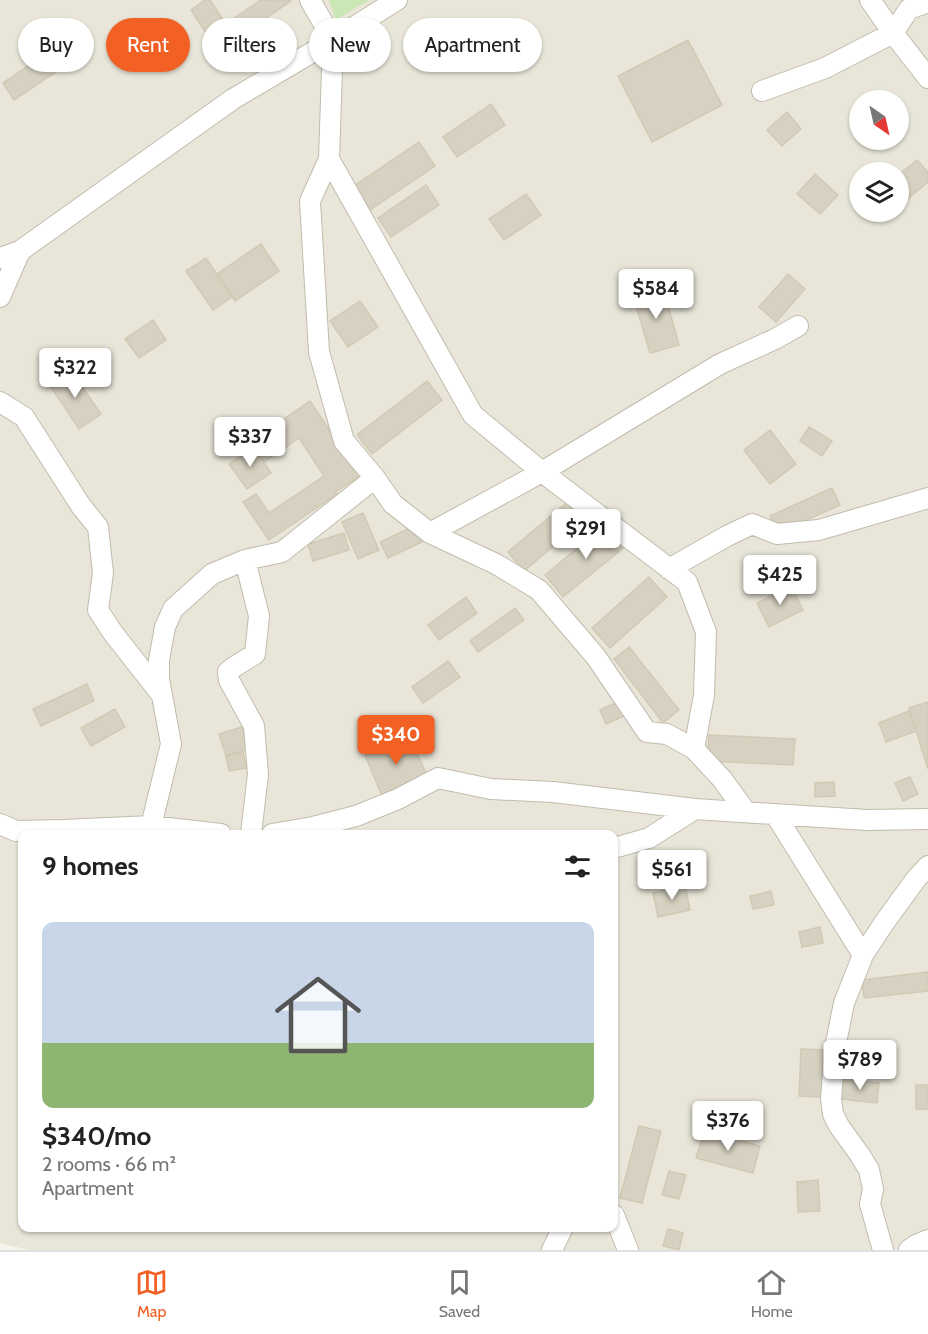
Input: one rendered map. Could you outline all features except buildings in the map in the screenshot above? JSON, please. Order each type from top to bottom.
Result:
[{"type":"street","points":[[310,0],[320,18]]},
{"type":"street","points":[[368,18],[397,0]]},
{"type":"street","points":[[870,0],[928,78]]},
{"type":"street","points":[[762,91],[825,68],[893,33],[909,9],[928,2]]},
{"type":"street","points":[[0,258],[20,251],[233,99],[309,54]]},
{"type":"street","points":[[332,72],[329,159],[309,201],[319,352],[344,441],[393,504],[430,533],[496,564],[539,590],[596,657],[647,732],[668,734],[694,749],[722,779],[746,812]]},
{"type":"street","points":[[329,159],[473,415],[542,472],[687,582],[706,632],[704,695],[694,749]]},
{"type":"street","points":[[0,297],[20,251]]},
{"type":"street","points":[[430,533],[542,472],[720,364],[798,326]]},
{"type":"street","points":[[0,402],[24,417],[81,506],[98,527],[103,573],[98,610],[113,633],[163,696]]},
{"type":"street","points":[[151,826],[171,744],[159,679],[159,660],[165,627],[173,609],[212,574],[245,560],[282,552],[375,478]]},
{"type":"street","points":[[669,568],[752,524],[777,534],[819,530],[928,498]]},
{"type":"street","points":[[245,560],[259,616],[255,654],[228,672],[229,680],[254,726],[258,774],[251,830]]},
{"type":"street","points":[[295,830],[356,816],[398,799],[438,778],[491,789],[553,792],[695,809],[867,820],[928,819]]},
{"type":"street","points":[[618,847],[649,838],[695,809]]},
{"type":"street","points":[[776,814],[862,955]]},
{"type":"street","points":[[0,824],[18,831]]},
{"type":"street","points":[[64,830],[151,826],[186,830]]},
{"type":"street","points":[[883,1250],[870,1204],[873,1189],[869,1170],[833,1114],[831,1099],[835,1048],[844,1003],[862,955],[916,879],[928,866]]},
{"type":"street","points":[[618,1225],[628,1250]]},
{"type":"street","points":[[552,1250],[561,1232]]},
{"type":"street","points":[[909,1250],[928,1240]]},
{"type":"shaded area","points":[[0,0],[928,0],[928,1250],[29,1250],[0,1243]]},
{"type":"green space","points":[[329,0],[369,0],[339,18],[335,18]]}]
